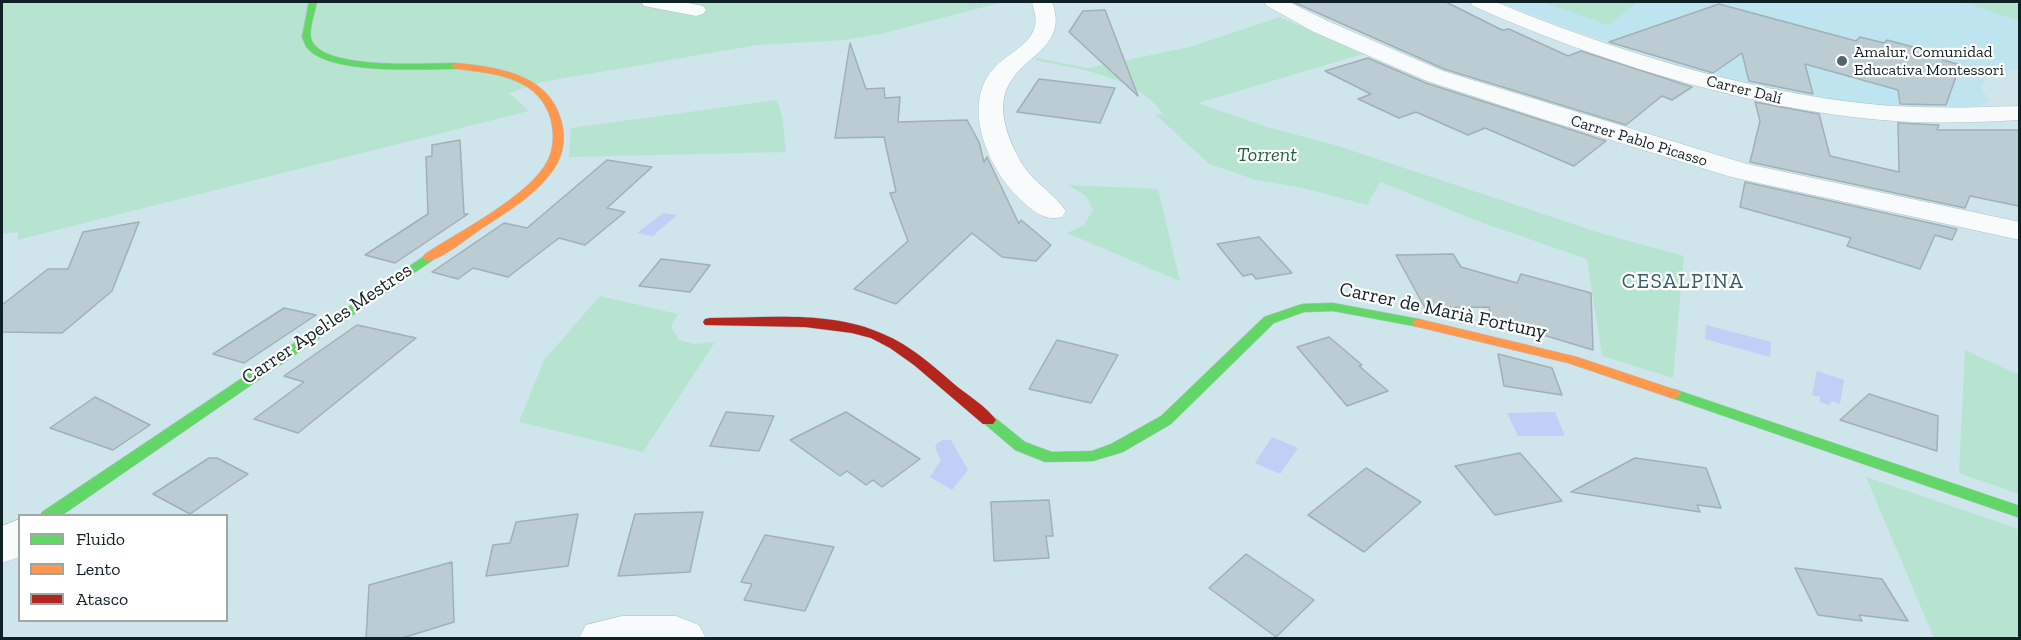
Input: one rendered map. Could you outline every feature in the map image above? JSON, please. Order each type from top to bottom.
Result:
[{"type":"street","name":"Carrer Apel·les Mestres","points":[[51,514],[542,179],[557,156],[560,143],[552,106],[546,94],[528,83],[477,69],[434,65],[365,65],[331,58],[311,48],[306,37],[313,2]]},
{"type":"street","points":[[651,2],[696,10]]},
{"type":"street","points":[[1042,2],[1048,19],[1047,28],[1042,36],[1002,73],[994,84],[990,99],[990,115],[996,136],[1023,186],[1052,211]]},
{"type":"street","name":"Carrer Pablo Picasso","points":[[1274,2],[1312,22],[1428,73],[1566,119],[1741,171],[2019,231]]},
{"type":"street","name":"Carrer Dalí","points":[[1480,2],[1644,62],[1774,98],[1896,115],[2019,113]]},
{"type":"street","name":"Carrer de Marià Fortuny","points":[[710,322],[822,325],[862,331],[894,344],[1020,446],[1051,458],[1070,459],[1093,456],[1117,448],[1166,420],[1269,320],[1302,308],[1333,307],[1452,329],[1572,360],[2019,512]]},
{"type":"street","points":[[2,547],[18,536]]},
{"type":"street","points":[[602,639],[644,635],[676,635],[683,639]]},
{"type":"shaded area","name":"Amalur, Comunidad Educativa Montessori","points":[[1498,2],[1963,2],[2019,21],[2019,69],[1994,73],[1985,79],[1981,88],[1990,101],[1979,106],[1889,107],[1792,95],[1724,80],[1573,30]]},
{"type":"shaded area","points":[[663,213],[677,215],[653,236],[637,233]]},
{"type":"shaded area","points":[[1706,325],[1771,342],[1770,357],[1705,339]]},
{"type":"shaded area","points":[[1817,371],[1844,380],[1840,404],[1832,401],[1829,405],[1820,402],[1820,397],[1812,395]]},
{"type":"shaded area","points":[[1555,412],[1565,436],[1518,436],[1507,413]]},
{"type":"shaded area","points":[[1272,437],[1298,448],[1280,474],[1255,463]]},
{"type":"shaded area","points":[[951,440],[968,470],[952,490],[930,477],[941,460],[935,448],[937,443]]},
{"type":"green space","points":[[2,2],[1003,2],[880,34],[844,40],[757,45],[542,82],[509,93],[529,111],[17,240],[19,232],[2,234]]},
{"type":"green space","points":[[1542,2],[1638,2],[1608,25]]},
{"type":"green space","points":[[1963,2],[2019,2],[2019,21]]},
{"type":"green space","name":"Torrent","points":[[1280,17],[1363,54],[1198,103],[1264,126],[1338,146],[1600,233],[1684,256],[1673,378],[1602,356],[1587,259],[1483,223],[1380,182],[1367,205],[1303,188],[1256,180],[1209,164],[1155,114],[1164,115],[1138,91],[1106,76],[1035,60],[1037,58],[1088,68],[1190,47]]},
{"type":"green space","points":[[777,100],[782,116],[786,152],[569,157],[571,128]]},
{"type":"green space","points":[[1068,185],[1158,189],[1180,281],[1067,233],[1084,225],[1093,210],[1086,196]]},
{"type":"green space","points":[[600,296],[678,314],[671,327],[679,340],[695,344],[715,342],[643,452],[519,422],[544,360]]},
{"type":"green space","points":[[1965,350],[2019,375],[2019,494],[1959,473]]},
{"type":"green space","points":[[1866,477],[2019,529],[2019,638],[1934,638]]},
{"type":"building","points":[[1293,2],[1446,2],[1502,30],[1509,29],[1568,56],[1581,51],[1692,87],[1672,100],[1662,96],[1626,125],[1444,69]]},
{"type":"building","points":[[1719,4],[1856,41],[1860,37],[1884,43],[1887,40],[1932,52],[1927,55],[1960,65],[1946,105],[1900,104],[1898,90],[1805,64],[1813,94],[1749,81],[1742,53],[1713,73],[1609,42]]},
{"type":"building","points":[[1105,10],[1138,96],[1069,32],[1083,11]]},
{"type":"building","points":[[850,43],[866,89],[884,88],[885,98],[900,97],[898,122],[967,120],[979,142],[984,162],[987,157],[1019,224],[1021,220],[1051,245],[1036,261],[1002,257],[972,233],[896,304],[854,289],[908,241],[890,193],[896,192],[884,137],[835,138]]},
{"type":"building","points":[[1368,58],[1426,83],[1606,141],[1574,166],[1485,128],[1468,135],[1416,112],[1399,118],[1358,99],[1371,94],[1325,71]]},
{"type":"building","points":[[1039,79],[1115,88],[1100,123],[1017,112]]},
{"type":"building","points":[[1755,102],[1819,114],[1830,156],[1899,172],[1898,123],[1939,125],[1937,130],[2019,130],[2019,206],[1970,196],[1965,208],[1750,162],[1760,121]]},
{"type":"building","points":[[460,140],[464,214],[468,214],[395,263],[365,255],[428,214],[426,157],[432,156],[432,145]]},
{"type":"building","points":[[607,160],[652,167],[607,208],[625,212],[585,245],[559,238],[508,277],[473,268],[458,279],[432,272],[504,223],[527,228]]},
{"type":"building","points":[[1745,182],[1957,229],[1952,240],[1935,235],[1920,269],[1847,246],[1851,238],[1740,207]]},
{"type":"building","points":[[139,222],[112,291],[62,333],[2,332],[2,305],[48,269],[68,269],[83,232]]},
{"type":"building","points":[[1259,237],[1292,273],[1256,279],[1252,274],[1243,276],[1217,244]]},
{"type":"building","points":[[1453,254],[1461,267],[1517,283],[1521,274],[1591,293],[1593,350],[1540,334],[1542,339],[1493,327],[1489,307],[1425,308],[1396,255]]},
{"type":"building","points":[[661,259],[710,265],[690,292],[639,286]]},
{"type":"building","points":[[284,308],[316,315],[244,363],[213,354]]},
{"type":"building","points":[[357,325],[416,338],[298,433],[254,419],[304,382],[284,376]]},
{"type":"building","points":[[1329,337],[1388,391],[1347,406],[1297,347]]},
{"type":"building","points":[[1057,340],[1118,355],[1091,403],[1029,389]]},
{"type":"building","points":[[1498,354],[1552,368],[1562,395],[1504,386]]},
{"type":"building","points":[[1869,394],[1938,416],[1937,451],[1840,420]]},
{"type":"building","points":[[95,397],[150,425],[113,450],[50,428]]},
{"type":"building","points":[[726,412],[774,416],[759,451],[710,446]]},
{"type":"building","points":[[846,412],[920,459],[882,487],[873,480],[866,485],[847,471],[840,476],[790,440]]},
{"type":"building","points":[[1520,453],[1562,501],[1495,515],[1455,466]]},
{"type":"building","points":[[209,458],[217,458],[248,474],[190,514],[153,494]]},
{"type":"building","points":[[1635,458],[1706,468],[1721,508],[1697,505],[1700,512],[1571,492]]},
{"type":"building","points":[[1366,468],[1421,502],[1364,552],[1308,515]]},
{"type":"building","points":[[1049,500],[1053,536],[1046,536],[1049,558],[994,561],[991,502]]},
{"type":"building","points":[[703,512],[690,572],[618,576],[635,514]]},
{"type":"building","points":[[578,514],[568,566],[486,576],[493,545],[510,543],[516,522]]},
{"type":"building","points":[[765,535],[834,547],[805,611],[744,600],[752,584],[741,582]]},
{"type":"building","points":[[1246,554],[1314,600],[1276,637],[1209,588]]},
{"type":"building","points":[[452,562],[454,622],[399,639],[366,639],[369,585]]},
{"type":"building","points":[[1795,568],[1882,579],[1908,621],[1859,615],[1862,621],[1818,615]]},
{"type":"traffic: fast","points":[[313,2],[306,37],[312,48],[324,56],[341,61],[381,66],[456,66]]},
{"type":"traffic: fast","points":[[51,514],[429,257]]},
{"type":"traffic: fast","points":[[988,420],[1020,446],[1051,458],[1093,456],[1117,448],[1166,420],[1269,320],[1302,308],[1333,307],[1419,323]]},
{"type":"traffic: fast","points":[[1674,394],[2020,512]]},
{"type":"traffic: slow","points":[[429,257],[530,189],[550,167],[556,155],[558,142],[554,111],[546,98],[534,87],[506,74],[456,66]]},
{"type":"traffic: slow","points":[[1419,323],[1572,360],[1674,394]]},
{"type":"traffic: jam","points":[[710,322],[805,323],[854,329],[876,335],[919,362],[988,420]]},
{"type":"place","name":"Amalur, Comunidad Educativa Montessori","points":[[1842,61]]},
{"type":"district","name":"CESALPINA","points":[[1683,282]]}]
